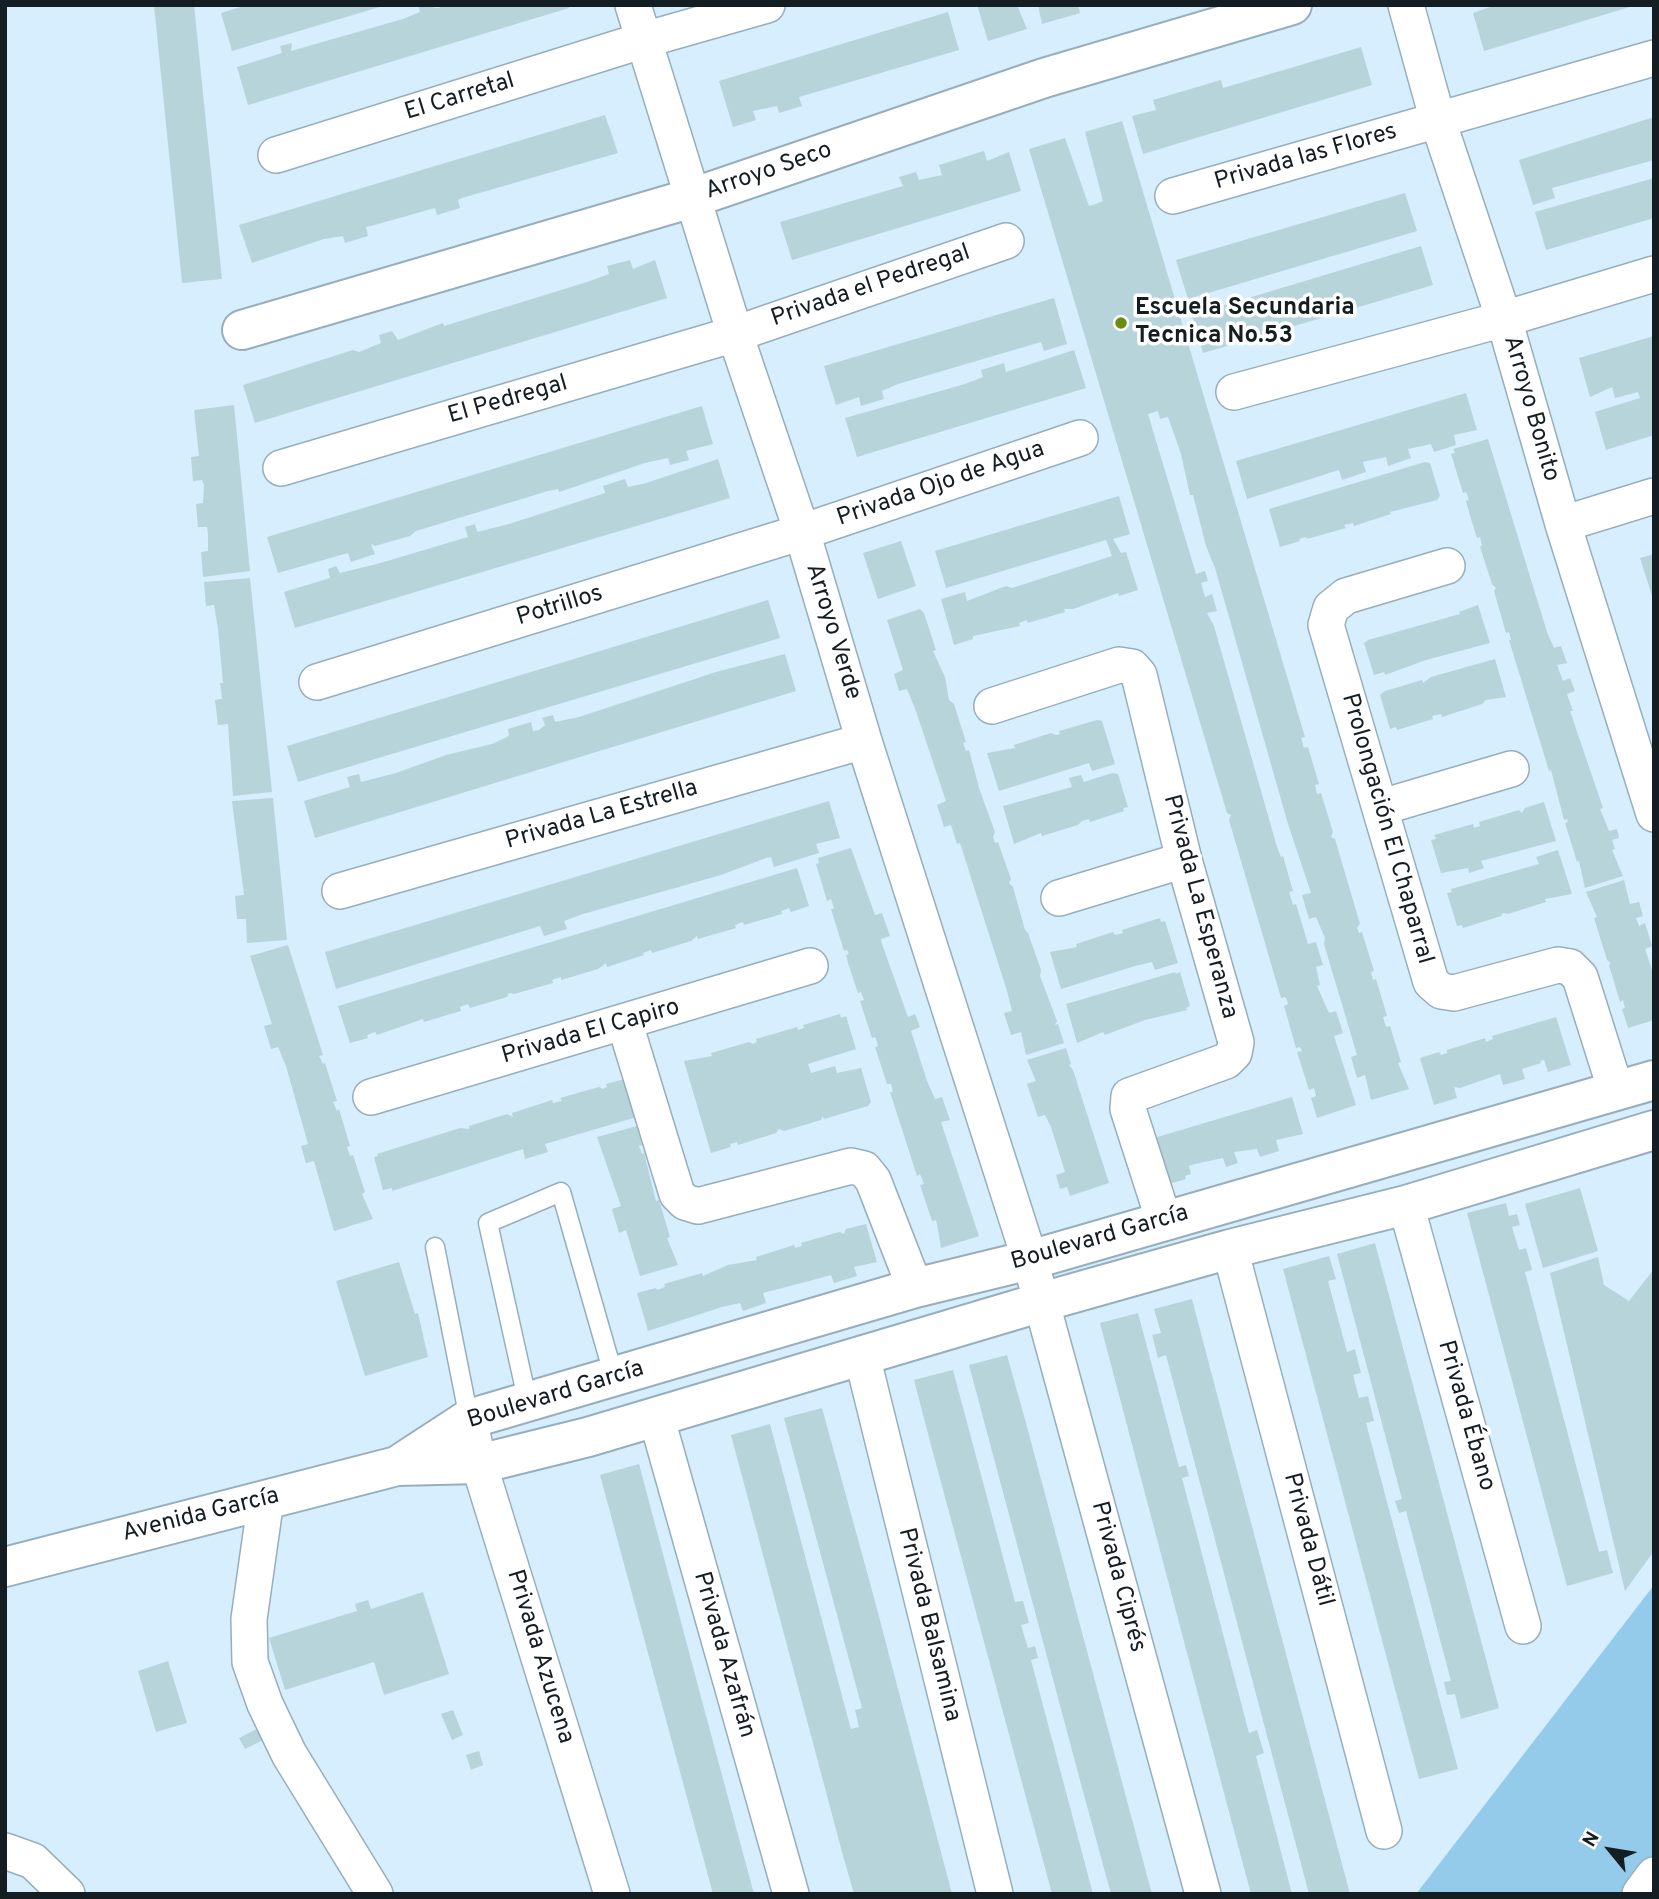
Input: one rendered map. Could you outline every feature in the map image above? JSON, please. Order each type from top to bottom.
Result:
[{"type":"main road","name":"Arroyo Seco","points":[[242,330],[692,198],[1044,78],[1292,5]]},
{"type":"main road","name":"Boulevard García","points":[[397,1466],[469,1419],[915,1288],[1030,1260],[1654,1080]]},
{"type":"main road","name":"Boulevard García","points":[[397,1466],[479,1464],[588,1437],[1042,1302],[1230,1249],[1406,1205],[1654,1130]]},
{"type":"main road","name":"Avenida García","points":[[5,1567],[397,1466]]},
{"type":"street","name":"Arroyo Verde","points":[[632,5],[692,198],[802,532],[864,741],[1030,1260]]},
{"type":"street","name":"El Carretal","points":[[276,155],[644,40],[767,5]]},
{"type":"street","name":"Arroyo Bonito","points":[[1406,5],[1438,121],[1504,319],[1563,524],[1654,814]]},
{"type":"street","name":"Privada las Flores","points":[[1173,196],[1654,58]]},
{"type":"street","name":"Privada el Pedregal","points":[[736,334],[1006,240]]},
{"type":"street","points":[[1234,392],[1504,319],[1654,274]]},
{"type":"street","name":"El Pedregal","points":[[281,468],[736,334]]},
{"type":"street","name":"Privada Ojo de Agua","points":[[802,532],[1080,438]]},
{"type":"street","points":[[1563,524],[1654,496]]},
{"type":"street","name":"Potrillos","points":[[317,682],[802,532]]},
{"type":"street","name":"Prolongación El Chaparral","points":[[1447,566],[1346,596],[1331,608],[1326,625],[1432,982],[1441,991],[1454,993],[1558,965],[1570,967],[1580,977],[1616,1091]]},
{"type":"street","name":"Privada La Esperanza","points":[[992,706],[1119,665],[1132,667],[1139,675],[1184,860],[1236,1042],[1234,1053],[1226,1061],[1129,1096],[1128,1109],[1164,1221]]},
{"type":"street","name":"Privada La Estrella","points":[[340,891],[864,741]]},
{"type":"street","points":[[1382,807],[1511,769]]},
{"type":"street","points":[[1059,898],[1184,860]]},
{"type":"street","name":"Privada El Capiro","points":[[371,1097],[625,1024],[810,967]]},
{"type":"street","points":[[625,1024],[677,1194],[685,1202],[698,1206],[851,1166],[863,1169],[873,1180],[915,1288]]},
{"type":"street","name":"Privada Ébano","points":[[1406,1205],[1523,1626]]},
{"type":"street","name":"Privada Dátil","points":[[1230,1249],[1384,1831]]},
{"type":"street","name":"Privada Ciprés","points":[[1030,1260],[1203,1894]]},
{"type":"street","name":"Privada Balsamina","points":[[862,1356],[995,1894]]},
{"type":"street","name":"Privada Azafrán","points":[[656,1416],[791,1894]]},
{"type":"street","name":"Privada Azucena","points":[[469,1419],[479,1464],[611,1894]]},
{"type":"street","points":[[267,1499],[249,1619],[250,1662],[265,1704],[289,1754],[375,1894]]},
{"type":"street","points":[[5,1851],[33,1861],[67,1894]]},
{"type":"street","points":[[1640,1894],[1654,1875]]},
{"type":"lane","points":[[528,1403],[488,1223],[561,1192],[614,1377]]},
{"type":"lane","points":[[436,1247],[469,1419]]},
{"type":"shaded area","points":[[1654,1585],[1654,1894],[1416,1894]]},
{"type":"building","points":[[154,5],[194,5],[222,279],[182,283]]},
{"type":"building","points":[[247,5],[383,6],[232,51],[221,13]]},
{"type":"building","points":[[418,5],[438,8],[446,5],[568,5],[569,8],[248,105],[237,67],[282,53],[280,46],[292,43],[291,51],[403,19],[420,12]]},
{"type":"building","points":[[977,5],[1017,5],[1027,29],[988,41]]},
{"type":"building","points":[[1038,5],[1078,5],[1080,13],[1042,24]]},
{"type":"building","points":[[1496,5],[1633,6],[1484,51],[1473,13]]},
{"type":"building","points":[[948,12],[959,50],[799,97],[802,106],[779,113],[777,106],[753,111],[756,120],[733,127],[719,81]]},
{"type":"building","points":[[1361,47],[1372,85],[1143,154],[1132,116],[1156,110],[1153,100],[1221,80],[1223,88]]},
{"type":"building","points":[[605,115],[618,153],[462,198],[458,200],[460,208],[437,215],[435,208],[366,227],[368,236],[345,243],[343,236],[324,239],[252,263],[239,225]]},
{"type":"building","points":[[1654,117],[1654,160],[1552,188],[1555,198],[1533,205],[1519,160]]},
{"type":"building","points":[[1122,121],[1305,737],[1301,738],[1304,748],[1308,747],[1319,784],[1315,785],[1317,794],[1321,793],[1333,832],[1331,837],[1335,839],[1360,924],[1357,928],[1359,933],[1362,932],[1374,971],[1371,972],[1373,980],[1376,979],[1387,1016],[1383,1017],[1386,1027],[1390,1026],[1401,1062],[1398,1063],[1409,1089],[1371,1100],[1365,1075],[1357,1078],[1351,1057],[1357,1055],[1324,944],[1325,938],[1316,917],[1309,919],[1302,895],[1311,893],[1288,824],[1193,495],[1190,495],[1181,454],[1168,417],[1160,419],[1158,411],[1148,414],[1196,574],[1205,571],[1208,581],[1201,583],[1205,597],[1212,594],[1217,611],[1207,613],[1214,626],[1277,847],[1281,857],[1283,856],[1293,891],[1289,892],[1293,905],[1296,904],[1308,944],[1316,942],[1323,965],[1316,967],[1320,985],[1317,986],[1329,1013],[1336,1011],[1343,1033],[1334,1036],[1356,1105],[1317,1118],[1311,1098],[1316,1096],[1314,1088],[1309,1090],[1297,1052],[1302,1051],[1300,1047],[1296,1048],[1284,1006],[1288,1004],[1287,1000],[1285,997],[1281,998],[1229,820],[1231,815],[1227,813],[1029,149],[1065,138],[1089,206],[1096,204],[1103,201],[1085,132]]},
{"type":"building","points":[[984,151],[987,161],[1009,152],[1021,191],[792,260],[780,222],[903,186],[899,177],[916,172],[919,180],[942,175],[939,165]]},
{"type":"building","points":[[1654,178],[1654,218],[1546,250],[1535,212]]},
{"type":"building","points":[[1405,193],[1417,231],[1188,299],[1176,260]]},
{"type":"building","points":[[1421,246],[1433,285],[1203,353],[1192,315]]},
{"type":"building","points":[[630,260],[633,269],[655,260],[667,298],[255,423],[243,385],[353,350],[359,352],[381,343],[379,335],[392,331],[398,340],[443,323],[444,326],[587,282],[609,274],[607,266]]},
{"type":"building","points":[[1054,298],[1067,344],[1044,351],[1041,342],[898,384],[882,391],[884,399],[861,406],[859,397],[836,405],[824,366]]},
{"type":"building","points":[[1654,336],[1654,435],[1606,450],[1595,412],[1640,398],[1638,392],[1615,398],[1612,387],[1590,397],[1579,358]]},
{"type":"building","points":[[1074,350],[1086,388],[857,457],[845,418],[965,384],[983,377],[981,370],[1004,363],[1006,372]]},
{"type":"building","points":[[1466,393],[1477,430],[1454,435],[1456,445],[1434,452],[1431,444],[1408,449],[1411,458],[1388,466],[1386,457],[1367,461],[1363,462],[1366,472],[1342,480],[1339,470],[1247,499],[1236,461]]},
{"type":"building","points":[[234,405],[250,571],[203,577],[201,552],[208,551],[208,534],[207,527],[198,527],[196,504],[203,503],[204,485],[202,480],[193,481],[191,457],[199,456],[194,410]]},
{"type":"building","points":[[702,406],[713,444],[686,451],[689,460],[670,465],[668,458],[645,463],[559,492],[558,489],[548,491],[416,531],[410,536],[375,546],[371,544],[375,554],[351,562],[348,553],[278,573],[267,537]]},
{"type":"building","points":[[1488,439],[1547,632],[1554,648],[1561,646],[1567,663],[1557,665],[1563,681],[1570,678],[1575,691],[1567,694],[1573,711],[1570,711],[1603,808],[1600,809],[1609,831],[1617,829],[1619,838],[1612,840],[1615,849],[1612,850],[1623,876],[1585,888],[1579,861],[1577,862],[1565,823],[1568,822],[1567,819],[1564,820],[1551,770],[1549,771],[1509,640],[1509,632],[1506,633],[1494,591],[1496,588],[1492,584],[1480,547],[1480,537],[1477,538],[1471,519],[1466,501],[1469,500],[1466,492],[1463,493],[1451,454],[1455,453],[1453,449]]},
{"type":"building","points":[[718,459],[730,498],[295,628],[284,592],[330,578],[328,569],[336,566],[340,573],[377,564],[468,537],[465,527],[475,524],[477,532],[509,524],[605,493],[603,486],[625,479],[628,487]]},
{"type":"building","points":[[1425,462],[1430,463],[1440,496],[1437,500],[1390,512],[1391,514],[1354,526],[1353,523],[1344,525],[1346,528],[1299,539],[1300,541],[1280,547],[1269,509]]},
{"type":"building","points":[[1119,496],[1130,534],[1113,539],[1121,553],[1126,552],[1138,590],[1119,596],[1118,593],[1073,609],[1064,609],[1065,612],[1028,623],[1027,620],[1019,623],[1020,626],[973,636],[973,639],[954,645],[941,599],[965,592],[967,601],[1006,586],[1012,588],[1112,556],[1106,540],[946,588],[935,551]]},
{"type":"building","points":[[901,541],[916,586],[878,599],[863,553]]},
{"type":"building","points":[[1654,554],[1654,595],[1652,596],[1640,558]]},
{"type":"building","points":[[250,578],[272,792],[233,796],[228,724],[218,725],[215,700],[222,699],[220,683],[223,683],[218,629],[214,605],[206,606],[204,582]]},
{"type":"building","points":[[768,600],[780,638],[298,782],[287,746]]},
{"type":"building","points":[[1478,605],[1490,643],[1426,660],[1385,675],[1384,672],[1374,675],[1364,643],[1368,640],[1460,614],[1459,612]]},
{"type":"building","points":[[920,609],[924,613],[936,650],[933,651],[945,677],[949,700],[954,704],[966,742],[963,743],[966,751],[969,750],[995,832],[995,843],[998,842],[1011,879],[1009,883],[1013,887],[1025,930],[1041,970],[1040,976],[1057,1021],[1055,1025],[1058,1024],[1064,1043],[1026,1055],[1021,1032],[1011,1035],[1004,1013],[1012,1011],[1007,991],[960,843],[957,844],[951,825],[944,827],[937,805],[946,801],[916,711],[907,689],[899,691],[894,674],[903,670],[887,620]]},
{"type":"building","points":[[785,654],[796,691],[315,838],[304,801],[350,787],[347,777],[359,774],[361,782],[396,773],[446,755],[492,744],[509,736],[508,729],[531,722],[533,731],[539,730],[545,725],[542,718],[553,715],[555,722],[579,717],[716,672]]},
{"type":"building","points":[[1495,659],[1506,697],[1486,700],[1482,704],[1442,717],[1441,714],[1432,716],[1433,719],[1397,730],[1396,727],[1390,729],[1380,695],[1385,691],[1422,680],[1423,683],[1431,677]]},
{"type":"building","points":[[1097,720],[1102,721],[1115,764],[1092,771],[1089,763],[999,791],[987,753],[1015,748],[1014,745],[1051,733],[1060,734],[1059,731]]},
{"type":"building","points":[[1112,773],[1118,774],[1128,807],[1123,808],[1124,811],[1090,822],[1089,819],[1082,821],[1078,825],[1042,836],[1041,833],[1014,844],[1003,806],[1072,787],[1069,778],[1081,775],[1084,782]]},
{"type":"building","points":[[273,798],[287,940],[247,943],[246,919],[237,919],[235,896],[244,895],[232,801]]},
{"type":"building","points":[[829,801],[840,838],[816,844],[819,853],[774,867],[771,857],[766,858],[721,875],[583,914],[564,921],[567,929],[544,936],[540,926],[336,989],[325,952]]},
{"type":"building","points":[[1544,802],[1556,841],[1481,861],[1484,868],[1469,873],[1468,868],[1441,873],[1431,840],[1436,839],[1434,835],[1473,824],[1474,828],[1480,826],[1479,822],[1519,810],[1522,813],[1525,808]]},
{"type":"building","points":[[851,848],[875,915],[882,913],[890,936],[881,939],[882,944],[908,1017],[915,1014],[920,1027],[911,1031],[927,1081],[935,1099],[942,1097],[950,1120],[941,1122],[979,1236],[941,1248],[936,1220],[932,1221],[920,1185],[924,1184],[920,1174],[917,1176],[890,1092],[893,1092],[891,1084],[887,1084],[875,1047],[878,1046],[877,1042],[875,1037],[872,1038],[860,1001],[864,1000],[861,992],[858,993],[846,955],[849,954],[847,950],[844,951],[831,909],[834,909],[833,905],[831,899],[827,901],[816,864],[819,863],[818,858]]},
{"type":"building","points":[[1558,850],[1572,894],[1545,899],[1546,902],[1508,914],[1503,913],[1501,916],[1463,928],[1462,925],[1457,926],[1447,893],[1452,892],[1451,889],[1539,864],[1536,857]]},
{"type":"building","points":[[797,868],[809,906],[791,912],[789,908],[781,911],[782,914],[744,925],[743,922],[735,925],[736,928],[698,939],[697,936],[691,941],[652,953],[651,950],[643,953],[644,955],[607,967],[606,963],[598,969],[561,980],[561,977],[552,980],[553,983],[509,993],[507,997],[470,1008],[468,1004],[460,1007],[461,1011],[424,1022],[423,1019],[377,1035],[375,1032],[367,1035],[368,1038],[350,1043],[338,1006]]},
{"type":"building","points":[[1624,880],[1630,904],[1639,902],[1643,916],[1636,918],[1639,926],[1645,923],[1652,946],[1645,949],[1654,976],[1654,1020],[1628,1028],[1622,1009],[1625,1008],[1623,1000],[1620,1002],[1609,965],[1611,963],[1607,960],[1594,918],[1597,917],[1586,892]]},
{"type":"building","points":[[1160,918],[1161,922],[1165,921],[1178,963],[1155,970],[1152,962],[1061,989],[1050,952],[1077,947],[1076,944],[1113,932],[1115,935],[1123,933],[1122,930]]},
{"type":"building","points":[[288,945],[323,1055],[319,1056],[323,1064],[325,1063],[337,1101],[333,1102],[337,1111],[339,1109],[350,1146],[347,1147],[350,1156],[353,1155],[365,1192],[362,1194],[373,1219],[334,1231],[314,1161],[306,1163],[301,1146],[308,1144],[286,1066],[278,1047],[271,1049],[264,1026],[272,1024],[250,956]]},
{"type":"building","points":[[1180,972],[1190,1006],[1187,1010],[1145,1020],[1105,1035],[1103,1032],[1077,1043],[1066,1004]]},
{"type":"building","points":[[840,1014],[841,1018],[846,1016],[856,1049],[808,1064],[811,1073],[835,1066],[837,1073],[861,1068],[871,1102],[868,1106],[824,1119],[823,1116],[821,1120],[784,1131],[779,1129],[776,1133],[738,1145],[737,1142],[730,1144],[731,1147],[711,1153],[684,1061],[712,1056],[711,1053],[749,1042],[753,1044],[757,1042],[756,1039],[797,1027],[798,1030],[804,1028],[803,1025]]},
{"type":"building","points":[[1556,1017],[1571,1065],[1548,1072],[1544,1060],[1540,1061],[1541,1063],[1522,1069],[1525,1079],[1503,1085],[1500,1074],[1460,1088],[1454,1087],[1457,1098],[1434,1105],[1420,1058],[1439,1052],[1441,1055],[1447,1053],[1447,1050],[1485,1038],[1486,1042],[1493,1039],[1492,1036]]},
{"type":"building","points":[[1066,1048],[1071,1064],[1069,1065],[1073,1070],[1109,1183],[1070,1196],[1067,1187],[1060,1189],[1056,1175],[1065,1172],[1051,1127],[1045,1115],[1038,1117],[1027,1084],[1036,1081],[1027,1060]]},
{"type":"building","points":[[625,1079],[637,1117],[545,1144],[548,1152],[525,1159],[523,1149],[392,1191],[392,1188],[383,1190],[374,1157],[378,1156],[377,1154],[460,1128],[469,1129],[469,1126],[507,1114],[513,1117],[512,1113],[552,1100],[553,1103],[562,1101],[560,1098],[599,1087],[603,1089],[607,1087],[606,1084]]},
{"type":"building","points":[[1292,1097],[1303,1134],[1276,1140],[1279,1151],[1260,1157],[1257,1149],[1234,1152],[1238,1163],[1226,1167],[1223,1158],[1195,1164],[1189,1166],[1191,1174],[1185,1176],[1186,1179],[1169,1184],[1154,1138]]},
{"type":"building","points":[[637,1126],[642,1145],[639,1146],[642,1154],[644,1153],[656,1201],[659,1200],[670,1237],[667,1238],[678,1265],[640,1276],[626,1230],[619,1233],[612,1209],[621,1206],[597,1137]]},
{"type":"building","points":[[1580,1188],[1598,1251],[1543,1268],[1525,1204]]},
{"type":"building","points":[[1506,1203],[1509,1216],[1517,1214],[1520,1225],[1512,1227],[1519,1250],[1526,1248],[1532,1270],[1525,1272],[1599,1552],[1607,1550],[1613,1573],[1567,1586],[1467,1213]]},
{"type":"building","points":[[866,1224],[877,1262],[854,1267],[857,1276],[834,1283],[831,1275],[763,1293],[766,1303],[743,1311],[740,1303],[648,1331],[637,1293],[656,1288],[657,1290],[665,1287],[664,1284],[702,1273],[703,1276],[728,1265],[757,1260],[756,1257],[794,1245],[795,1248],[802,1246],[801,1243],[839,1232],[844,1234],[846,1229]]},
{"type":"building","points":[[1375,1243],[1499,1708],[1461,1719],[1455,1694],[1447,1695],[1444,1682],[1451,1681],[1406,1511],[1399,1513],[1395,1501],[1402,1499],[1337,1254]]},
{"type":"building","points":[[1329,1256],[1336,1279],[1328,1281],[1347,1352],[1355,1349],[1361,1373],[1353,1375],[1359,1398],[1368,1396],[1374,1421],[1366,1423],[1458,1769],[1419,1779],[1283,1269]]},
{"type":"building","points":[[1598,1257],[1604,1285],[1629,1301],[1654,1269],[1654,1551],[1625,1591],[1550,1273]]},
{"type":"building","points":[[399,1262],[415,1314],[418,1313],[428,1357],[365,1376],[336,1281]]},
{"type":"building","points":[[1192,1299],[1350,1894],[1309,1894],[1166,1355],[1158,1358],[1152,1335],[1161,1333],[1154,1309]]},
{"type":"building","points":[[1138,1313],[1179,1467],[1186,1465],[1189,1476],[1182,1478],[1249,1733],[1257,1730],[1264,1753],[1256,1756],[1292,1894],[1251,1894],[1229,1812],[1100,1323]]},
{"type":"building","points":[[1007,1355],[1152,1894],[1111,1894],[1081,1784],[969,1365]]},
{"type":"building","points":[[953,1370],[1015,1602],[1023,1601],[1029,1623],[1021,1625],[1028,1648],[1035,1646],[1038,1658],[1031,1660],[1093,1894],[1052,1894],[932,1449],[914,1380]]},
{"type":"building","points":[[822,1408],[952,1894],[854,1894],[842,1852],[731,1435],[770,1424],[850,1726],[851,1729],[859,1727],[855,1710],[862,1708],[784,1418]]},
{"type":"building","points":[[639,1464],[754,1894],[713,1894],[600,1475]]},
{"type":"building","points":[[423,1592],[449,1674],[384,1695],[374,1662],[285,1690],[269,1638],[357,1611],[355,1604],[368,1600],[371,1609]]},
{"type":"building","points":[[168,1661],[187,1723],[156,1732],[138,1671]]},
{"type":"building","points":[[453,1710],[463,1735],[452,1740],[441,1714]]},
{"type":"building","points":[[257,1729],[263,1740],[245,1749],[239,1738]]},
{"type":"building","points":[[479,1751],[483,1765],[471,1770],[466,1755]]},
{"type":"place","name":"Escuela Secundaria Tecnica No.53","points":[[1121,323]]}]
